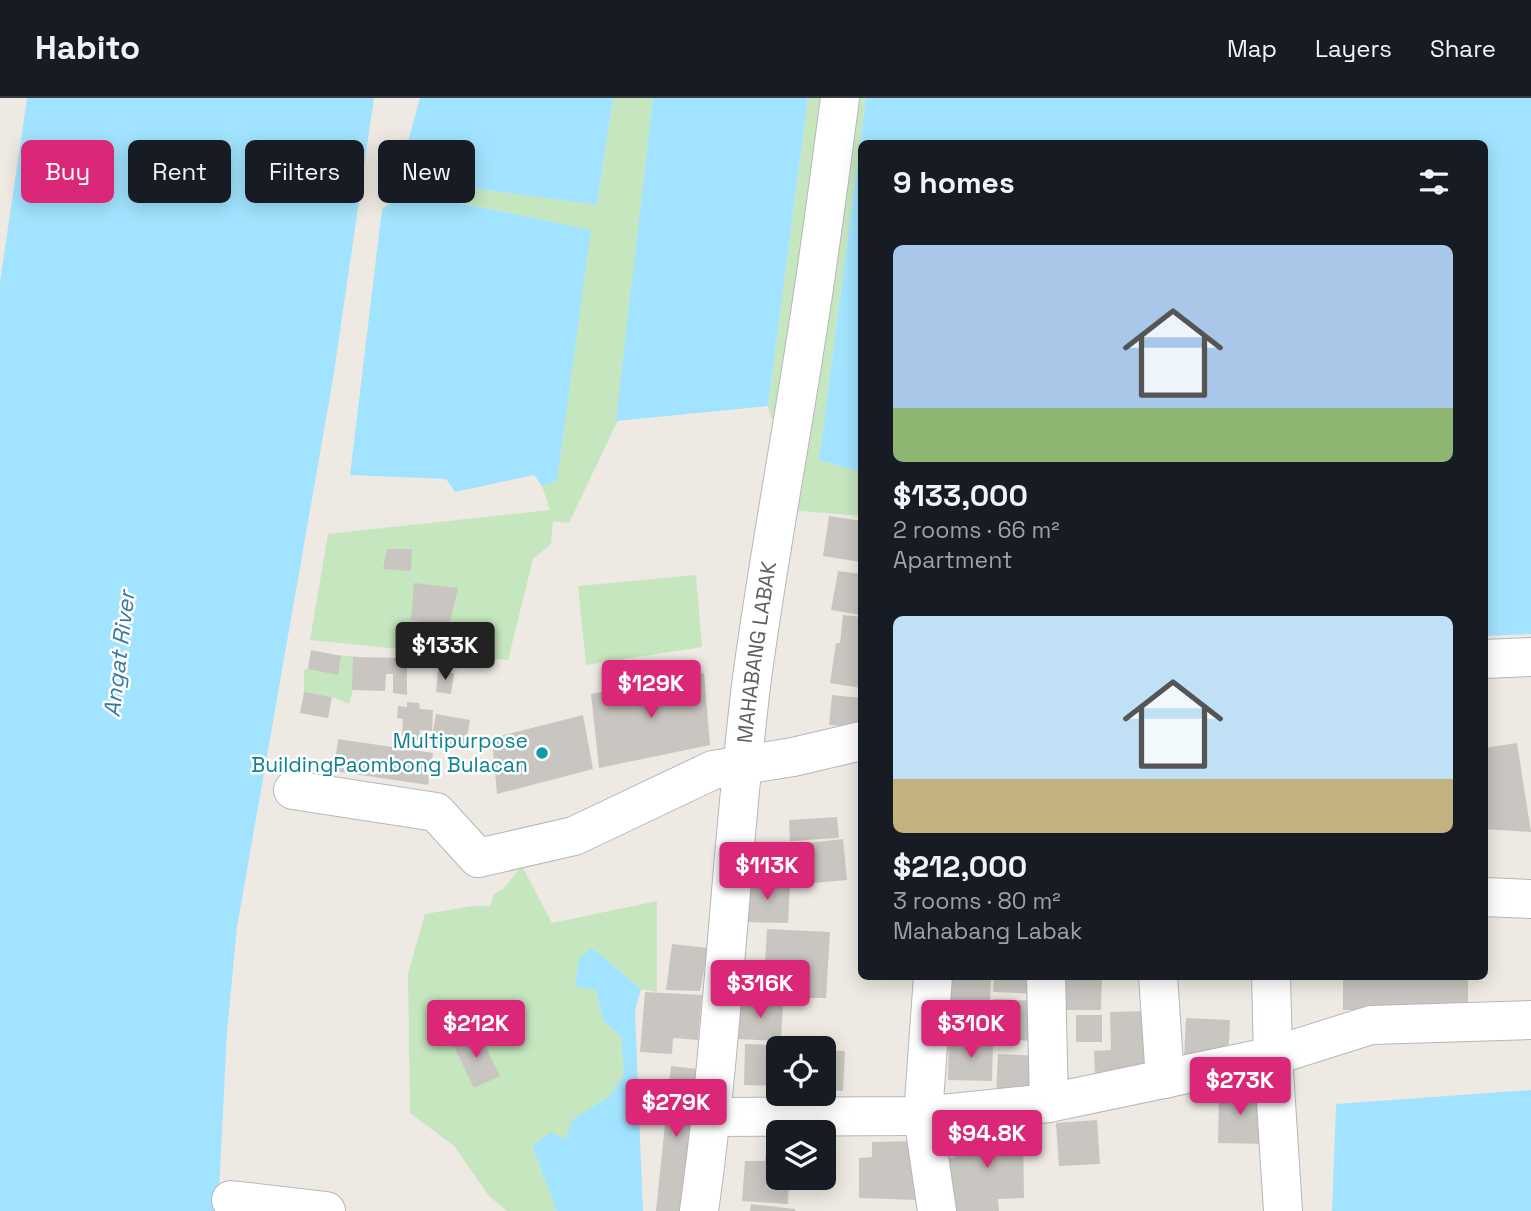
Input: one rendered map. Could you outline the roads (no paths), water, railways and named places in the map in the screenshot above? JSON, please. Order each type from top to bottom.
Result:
[{"type":"street","name":"MAHABANG LABAK","points":[[699,1211],[712,1117],[742,766],[781,484],[810,317],[839,98]]},
{"type":"street","points":[[1488,659],[1531,657]]},
{"type":"street","points":[[293,790],[436,811],[478,859],[574,836],[713,770],[793,757],[858,742]]},
{"type":"street","points":[[1488,897],[1531,899]]},
{"type":"street","points":[[933,980],[923,1116],[937,1211]]},
{"type":"street","points":[[1046,980],[1049,1103]]},
{"type":"street","points":[[1158,980],[1165,1079]]},
{"type":"street","points":[[1271,980],[1283,1211]]},
{"type":"street","points":[[712,1117],[923,1116],[1049,1103],[1273,1056],[1371,1025],[1531,1020]]},
{"type":"street","points":[[231,1200],[326,1211]]},
{"type":"water","name":"Angat River","points":[[27,98],[374,98],[364,167],[364,140],[245,140],[245,203],[359,203],[333,379],[237,927],[227,1032],[218,1211],[0,1211],[0,282]]},
{"type":"water","points":[[420,98],[613,98],[597,205],[475,188],[475,140],[408,140]]},
{"type":"water","points":[[653,98],[808,98],[768,406],[616,421]]},
{"type":"water","points":[[866,98],[1531,98],[1531,634],[1488,636],[1488,140],[861,140]]},
{"type":"water","points":[[858,160],[858,471],[819,460]]},
{"type":"water","points":[[391,203],[458,203],[591,230],[557,481],[542,486],[534,475],[455,492],[446,479],[350,475],[382,209]]},
{"type":"water","points":[[592,948],[641,989],[635,1011],[643,1211],[557,1211],[532,1146],[551,1132],[565,1139],[573,1119],[610,1096],[624,1074],[621,1036],[603,1021],[596,990],[575,986],[579,959]]},
{"type":"water","points":[[1531,1090],[1531,1211],[1332,1211],[1336,1104]]},
{"type":"place","name":"Multipurpose BuildingPaombong Bulacan","points":[[542,753]]}]
